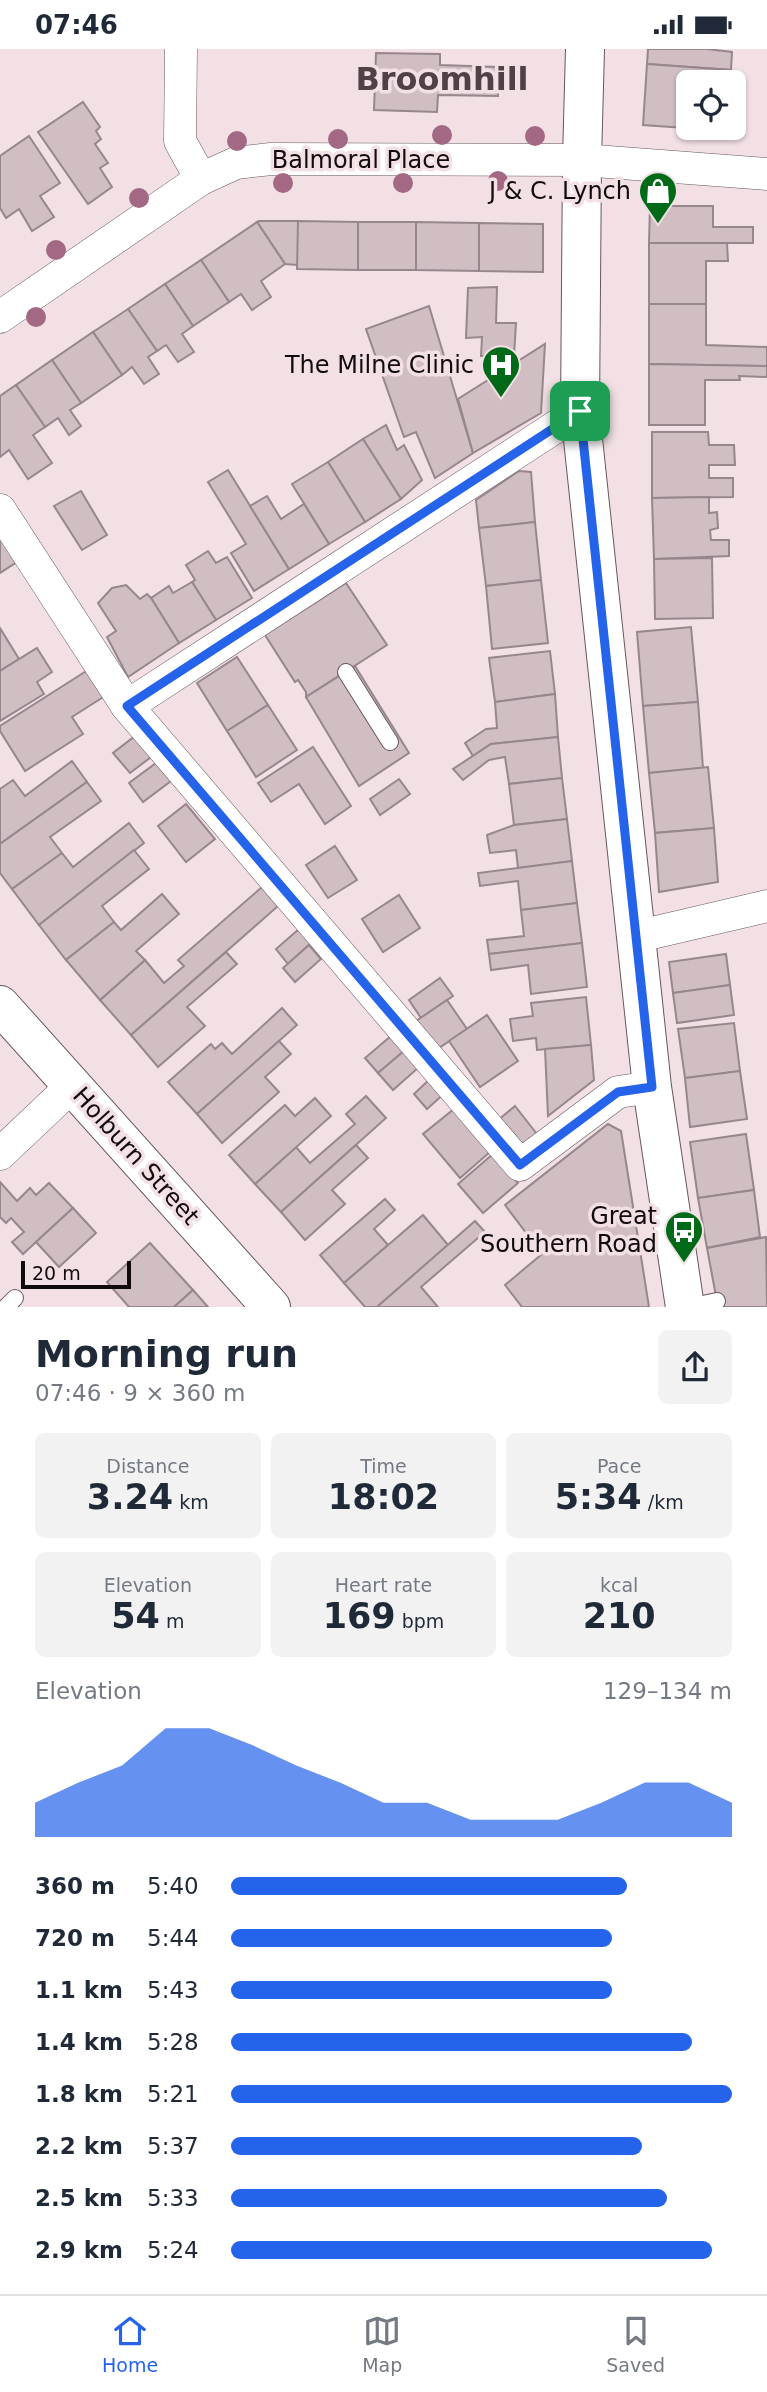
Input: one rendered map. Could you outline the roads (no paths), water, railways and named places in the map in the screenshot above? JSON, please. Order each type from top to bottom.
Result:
[{"type":"street","points":[[181,49],[180,141],[201,179]]},
{"type":"street","points":[[585,49],[580,411],[652,1087],[697,1305]]},
{"type":"street","name":"Balmoral Place","points":[[0,317],[201,179],[236,163],[271,159],[582,160],[767,174]]},
{"type":"street","points":[[127,706],[301,602],[580,411]]},
{"type":"street","points":[[0,510],[127,706],[520,1165],[618,1092],[652,1087]]},
{"type":"street","points":[[635,937],[767,906]]},
{"type":"street","name":"Holburn Street","points":[[0,1005],[271,1307]]},
{"type":"street","points":[[0,1154],[73,1086]]},
{"type":"lane","points":[[346,672],[390,742]]},
{"type":"place","name":"J & C. Lynch","points":[[658,225]]},
{"type":"place","name":"The Milne Clinic","points":[[501,399]]},
{"type":"place","name":"Great Southern Road","points":[[684,1264]]},
{"type":"district","name":"Broomhill","points":[[442,79]]}]
